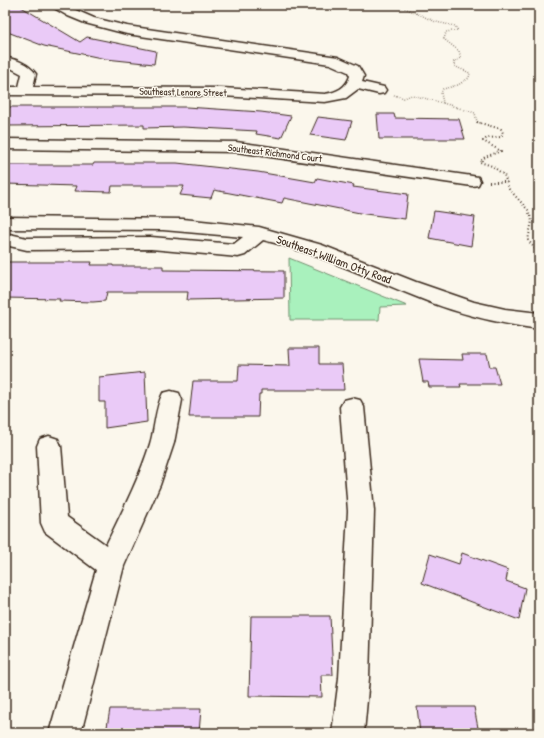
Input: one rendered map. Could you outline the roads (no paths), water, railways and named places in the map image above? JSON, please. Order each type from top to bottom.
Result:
[{"type":"street","points":[[55,5],[71,14],[96,23],[170,36],[333,60],[353,69],[357,76],[355,84],[379,90]]},
{"type":"street","points":[[5,61],[17,64],[26,69],[29,74],[25,91]]},
{"type":"street","name":"Southeast Lenore Street","points":[[5,90],[221,92],[324,98],[340,96],[355,84]]},
{"type":"street","name":"Southeast Richmond Court","points":[[5,144],[236,147],[472,181]]},
{"type":"street","name":"Southeast William Otty Road","points":[[5,224],[186,225],[222,227],[259,233],[312,249],[444,300],[493,314],[539,321]]},
{"type":"street","points":[[5,239],[27,244],[152,243],[238,251],[259,233]]},
{"type":"street","points":[[65,733],[111,565],[153,471],[170,411],[171,400]]},
{"type":"street","points":[[348,733],[354,678],[361,511],[352,407]]},
{"type":"street","points":[[49,446],[54,523],[111,565]]}]
